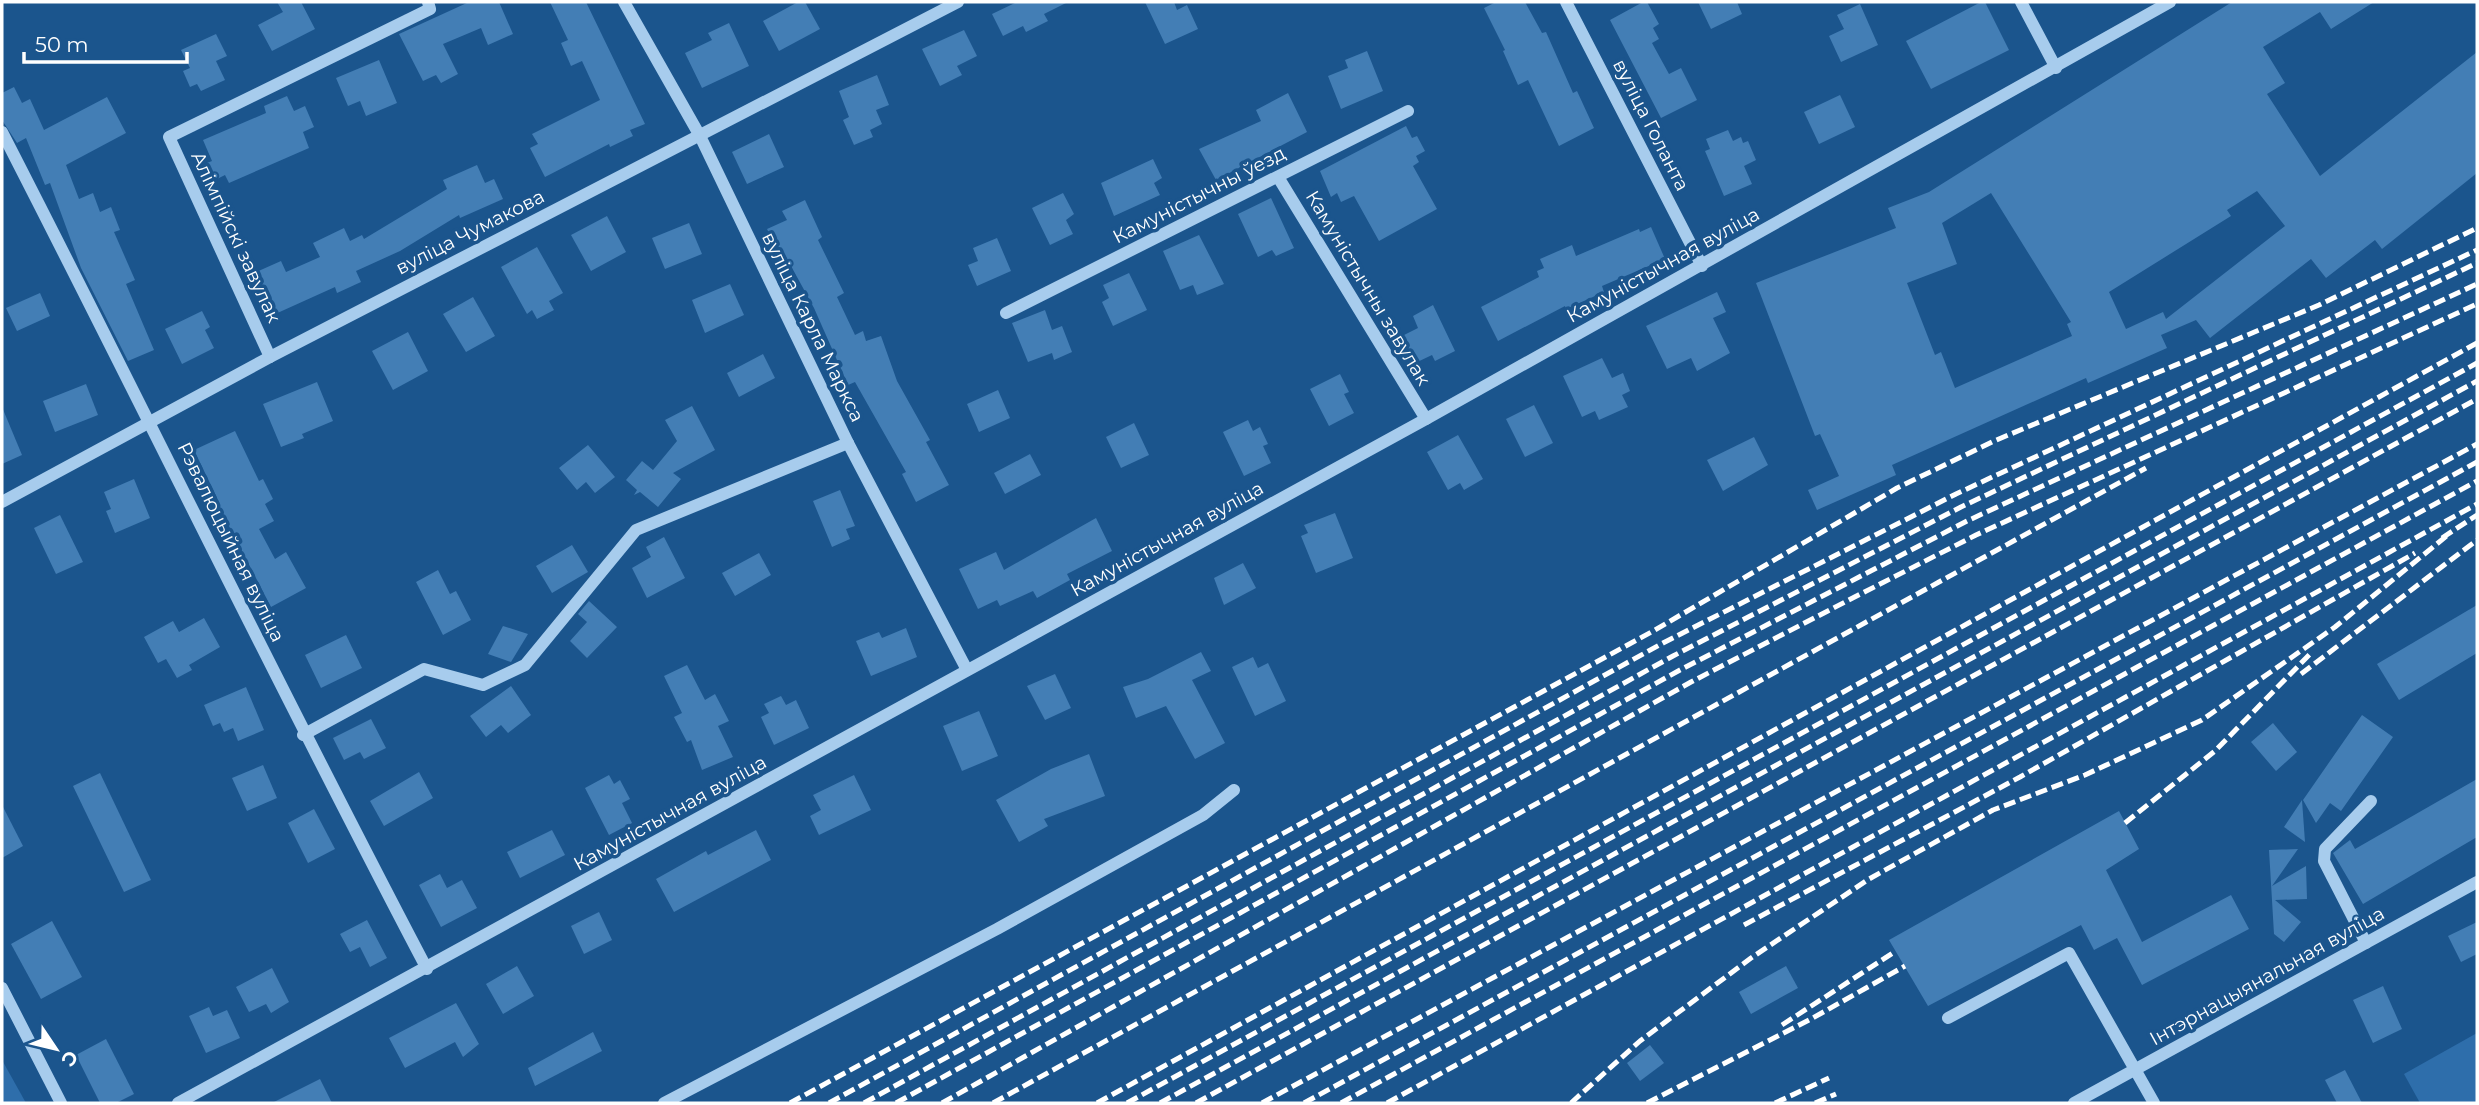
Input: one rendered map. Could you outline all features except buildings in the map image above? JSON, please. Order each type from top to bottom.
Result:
[{"type":"street","name":"Алімпійскі завулак","points":[[270,357],[169,136],[430,9],[428,2]]},
{"type":"street","name":"вуліца Карла Маркса","points":[[624,2],[700,135],[848,443],[967,670]]},
{"type":"street","name":"вуліца Чумакова","points":[[2,502],[270,357],[958,2]]},
{"type":"street","name":"вуліца Голанта","points":[[1566,2],[1702,266]]},
{"type":"street","points":[[2021,2],[2056,68]]},
{"type":"street","name":"Камуністычная вуліца","points":[[178,1103],[427,969],[1426,419],[2170,2]]},
{"type":"street","name":"Камуністычны ўезд","points":[[1006,313],[1408,111]]},
{"type":"street","name":"Рэвалюцыйная вуліца","points":[[2,132],[152,423],[303,734],[427,969]]},
{"type":"street","name":"Камуністычны завулак","points":[[1278,177],[1426,419]]},
{"type":"street","points":[[303,734],[424,669],[483,685],[525,665],[636,530],[848,443]]},
{"type":"street","points":[[664,1103],[1203,816],[1234,790]]},
{"type":"street","points":[[2366,943],[2324,861],[2325,849],[2371,800]]},
{"type":"street","name":"Інтэрнацыянальная вуліца","points":[[2074,1103],[2477,882]]},
{"type":"street","points":[[1948,1018],[2070,953],[2154,1103]]},
{"type":"street","points":[[2,988],[61,1103]]},
{"type":"shaded area","points":[[2477,1033],[2477,1103],[2420,1103],[2404,1074]]},
{"type":"shaded area","points":[[2,1060],[26,1103],[2,1103]]},
{"type":"railway","points":[[790,1103],[1655,630],[1897,488],[1994,441],[2319,305],[2477,228]]},
{"type":"railway","points":[[829,1103],[1663,643],[1956,494],[2477,250]]},
{"type":"railway","points":[[864,1103],[1673,656],[1961,507],[2477,263]]},
{"type":"railway","points":[[896,1103],[1680,670],[1967,521],[2477,284]]},
{"type":"railway","points":[[942,1103],[1691,682],[1976,535],[2477,304]]},
{"type":"railway","points":[[1097,1103],[2477,343]]},
{"type":"railway","points":[[1127,1103],[2477,363]]},
{"type":"railway","points":[[1160,1103],[2477,381]]},
{"type":"railway","points":[[1196,1103],[2477,399]]},
{"type":"railway","points":[[1262,1103],[2477,444]]},
{"type":"railway","points":[[1304,1103],[2477,462]]},
{"type":"railway","points":[[993,1103],[2146,468]]},
{"type":"railway","points":[[1341,1103],[2477,481]]},
{"type":"railway","points":[[1387,1103],[2477,504]]},
{"type":"railway","points":[[2442,538],[2477,515]]},
{"type":"railway","points":[[1571,1103],[1640,1041],[1751,958],[1869,879],[1993,810],[2085,775],[2202,720],[2335,627],[2449,534]]},
{"type":"railway","points":[[2301,674],[2477,540]]},
{"type":"railway","points":[[1744,925],[2020,777],[2415,553]]},
{"type":"railway","points":[[2125,823],[2215,751],[2311,653]]},
{"type":"railway","points":[[1782,1025],[1896,951]]},
{"type":"railway","points":[[1647,1103],[1811,1019],[1905,966]]},
{"type":"railway","points":[[1775,1103],[1829,1078]]},
{"type":"railway","points":[[1815,1103],[1836,1094]]}]
